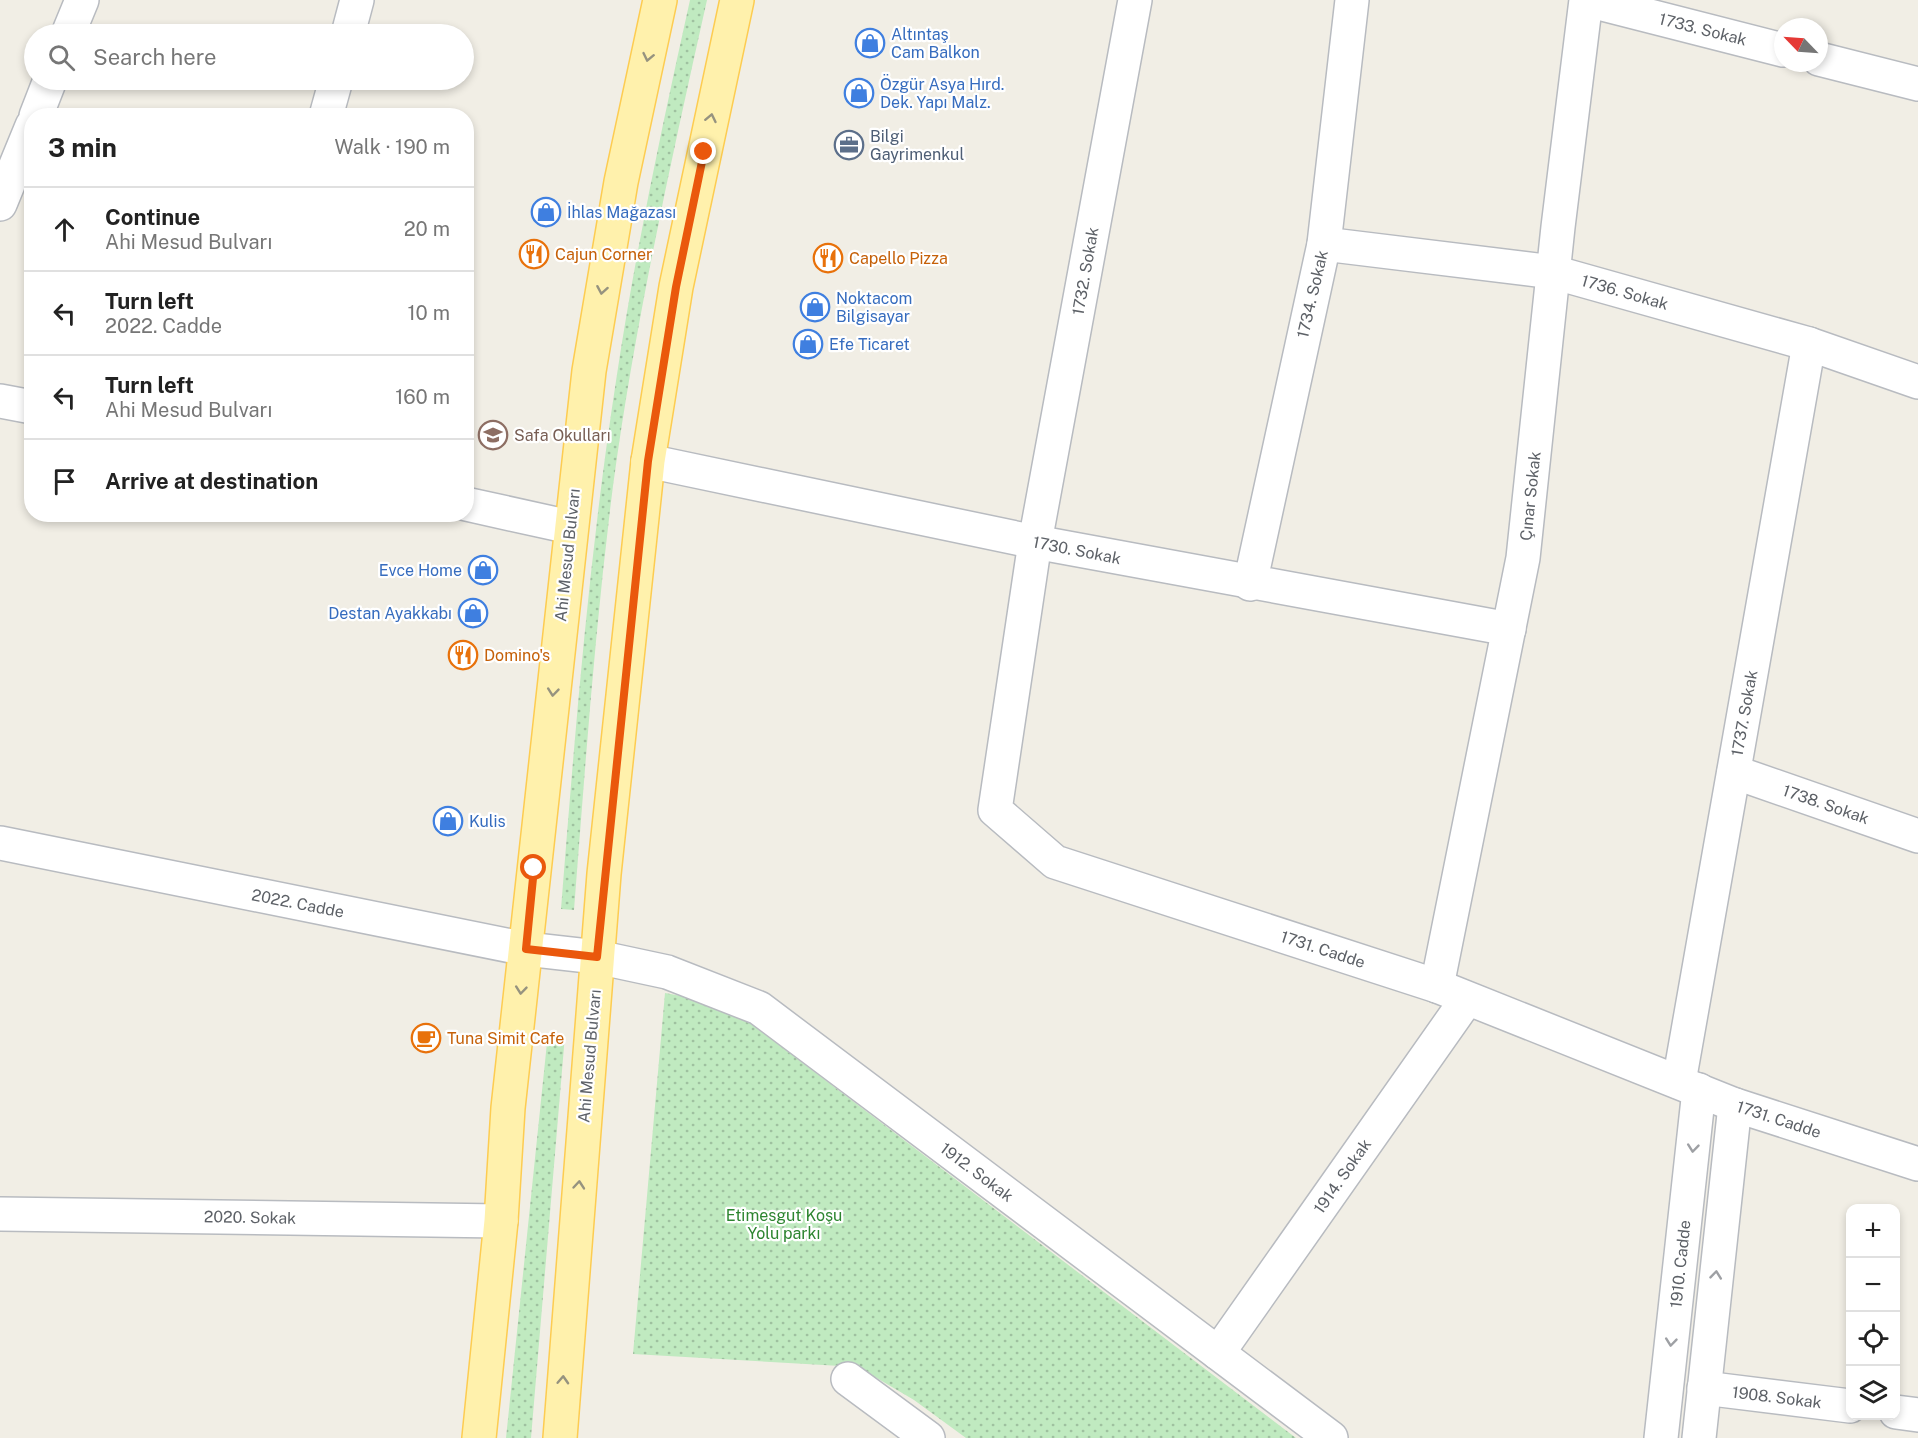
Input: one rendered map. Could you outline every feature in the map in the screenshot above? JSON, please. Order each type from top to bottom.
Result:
[{"type":"main road","name":"Ahi Mesud Bulvarı","points":[[479,1438],[501,1221],[508,1108],[570,527],[589,371],[617,204],[660,0]]},
{"type":"main road","name":"Ahi Mesud Bulvarı","points":[[560,1438],[597,957],[648,461],[676,287],[737,0]]},
{"type":"street","points":[[72,24],[82,0]]},
{"type":"street","points":[[351,24],[357,0]]},
{"type":"street","name":"1732. Sokak","points":[[1035,542],[1135,0]]},
{"type":"street","name":"1734. Sokak","points":[[1250,584],[1324,244],[1352,0]]},
{"type":"street","name":"1733. Sokak","points":[[1587,0],[1774,48]]},
{"type":"street","name":"Çınar Sokak","points":[[1437,986],[1523,558],[1553,272],[1587,0]]},
{"type":"street","points":[[1828,61],[1918,84]]},
{"type":"street","points":[[39,108],[46,90]]},
{"type":"street","points":[[328,108],[333,90]]},
{"type":"street","points":[[0,204],[24,146]]},
{"type":"street","name":"1736. Sokak","points":[[1324,244],[1553,272],[1809,344],[1918,382]]},
{"type":"street","name":"1737. Sokak","points":[[1689,1086],[1734,772],[1809,344]]},
{"type":"street","points":[[0,401],[24,406]]},
{"type":"street","name":"1730. Sokak","points":[[648,461],[1035,542],[1250,584],[1509,629]]},
{"type":"street","points":[[474,506],[570,527]]},
{"type":"street","name":"1731. Cadde","points":[[1035,542],[995,810],[1054,862],[1437,986],[1735,1105],[1918,1164]]},
{"type":"street","name":"1738. Sokak","points":[[1734,772],[1918,836]]},
{"type":"street","name":"2022. Cadde","points":[[0,843],[526,949],[597,957]]},
{"type":"street","name":"1912. Sokak","points":[[597,957],[667,972],[759,1008],[1331,1438]]},
{"type":"street","name":"1914. Sokak","points":[[1218,1353],[1467,999]]},
{"type":"street","name":"1910. Cadde","points":[[1661,1438],[1689,1086]]},
{"type":"street","points":[[1699,1438],[1735,1105]]},
{"type":"street","name":"2020. Sokak","points":[[0,1214],[501,1221]]},
{"type":"street","points":[[848,1379],[928,1438]]},
{"type":"street","name":"1908. Sokak","points":[[1704,1388],[1846,1405]]},
{"type":"street","points":[[1900,1413],[1918,1415]]},
{"type":"green space","points":[[690,0],[707,0],[655,242],[622,425],[601,592],[574,910],[561,909],[584,644],[606,447],[640,237]]},
{"type":"green space","name":"Etimesgut Koşu Yolu parkı","points":[[665,993],[725,1004],[1296,1438],[966,1438],[914,1400],[858,1367],[633,1354]]},
{"type":"green space","points":[[548,1033],[565,1035],[531,1438],[506,1438]]},
{"type":"place","name":"Altıntaş Cam Balkon","points":[[870,43]]},
{"type":"place","name":"Özgür Asya Hırd. Dek. Yapı Malz.","points":[[859,93]]},
{"type":"place","name":"Bilgi Gayrimenkul","points":[[849,145]]},
{"type":"place","name":"İhlas Mağazası","points":[[546,212]]},
{"type":"place","name":"Cajun Corner","points":[[534,254]]},
{"type":"place","name":"Capello Pizza","points":[[828,258]]},
{"type":"place","name":"Noktacom Bilgisayar","points":[[815,307]]},
{"type":"place","name":"Efe Ticaret","points":[[808,344]]},
{"type":"place","name":"Safa Okulları","points":[[493,435]]},
{"type":"place","name":"Evce Home","points":[[483,570]]},
{"type":"place","name":"Destan Ayakkabı","points":[[473,613]]},
{"type":"place","name":"Domino's","points":[[463,655]]},
{"type":"place","name":"Kulis","points":[[448,821]]},
{"type":"place","name":"Tuna Simit Cafe","points":[[426,1038]]},
{"type":"route","points":[[534,868],[526,949],[597,957],[648,461],[676,287],[704,152]]}]
